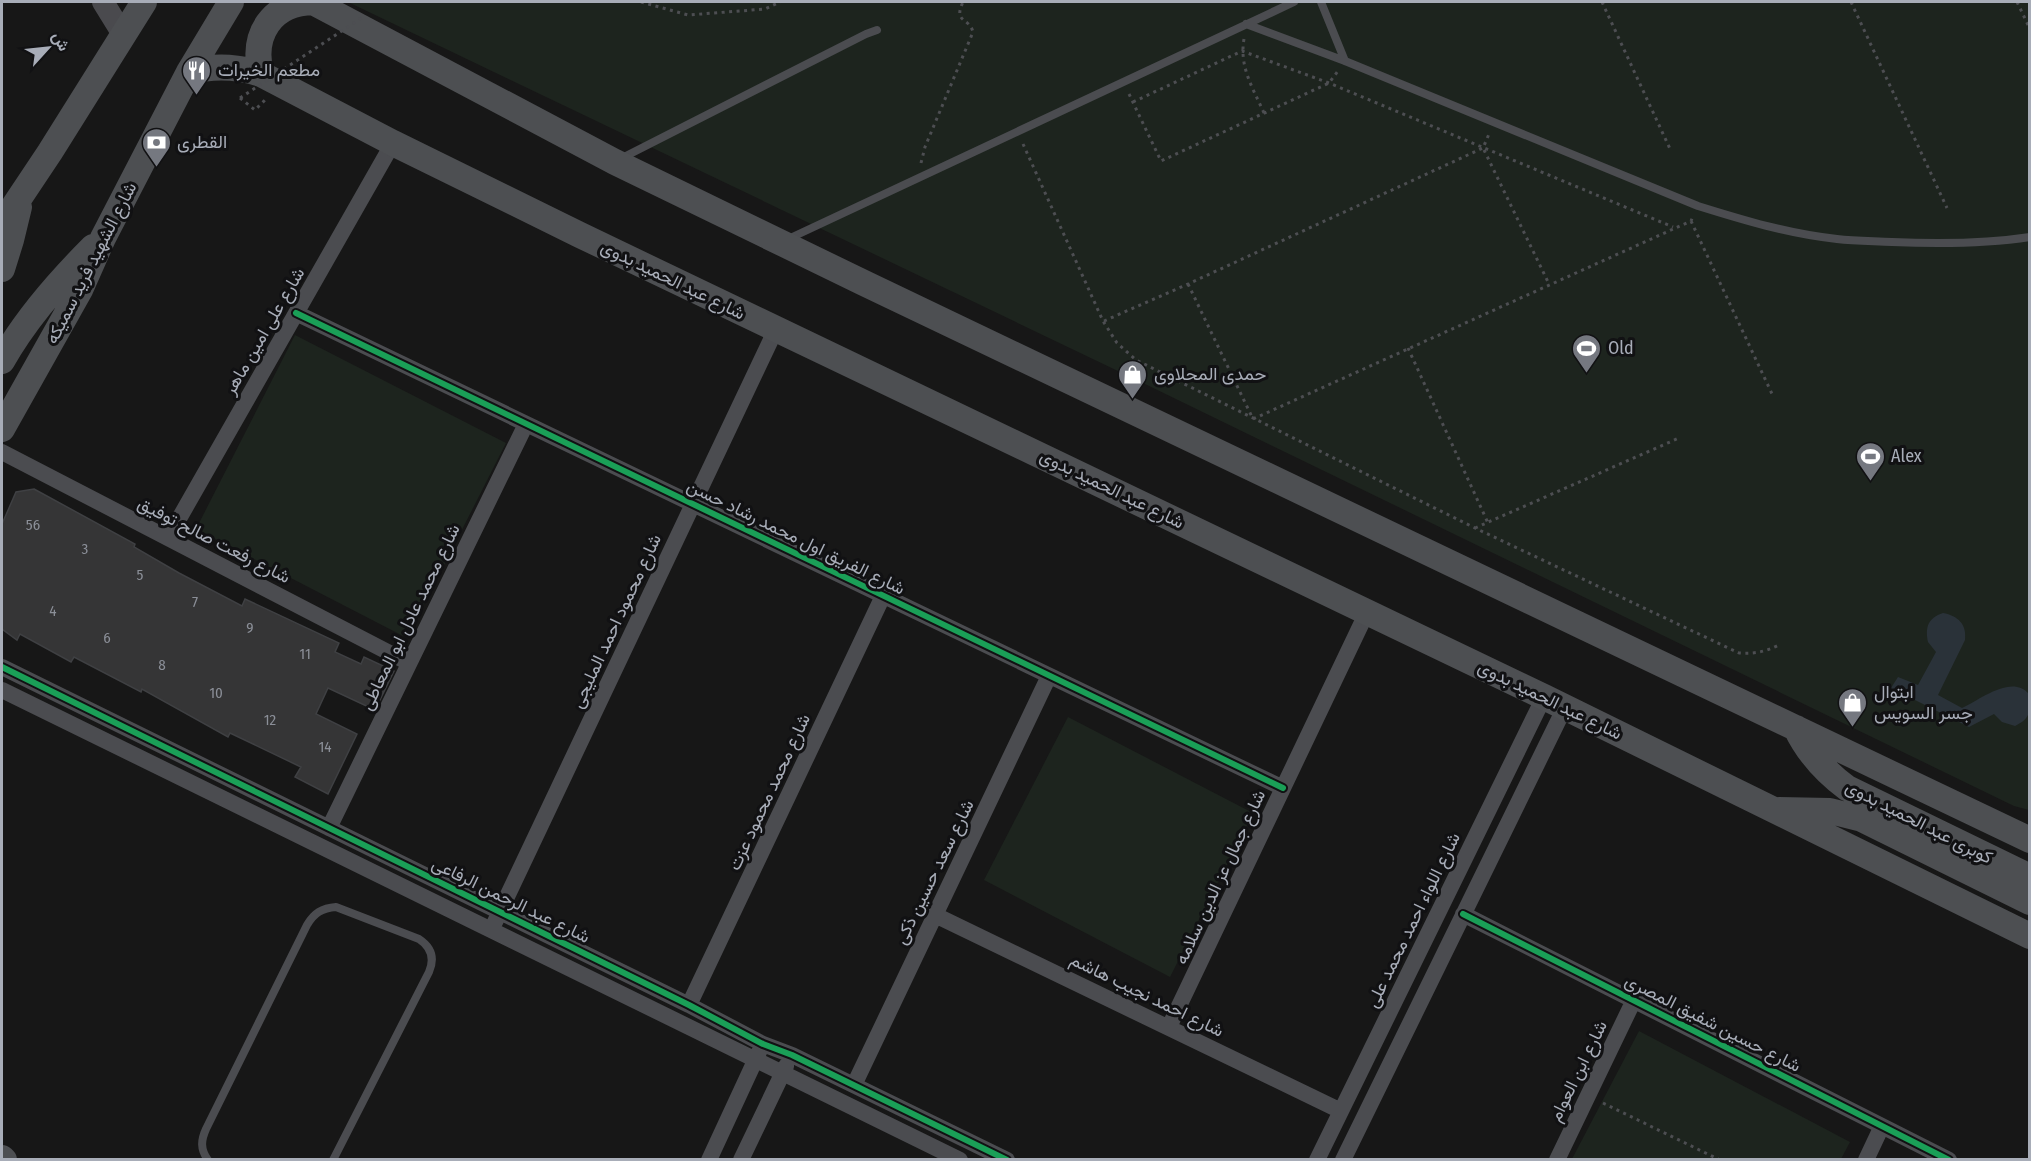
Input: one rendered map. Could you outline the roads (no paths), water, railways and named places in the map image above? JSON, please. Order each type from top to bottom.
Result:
[{"type":"main road","points":[[103,2],[124,36]]},
{"type":"main road","points":[[2,224],[144,2]]},
{"type":"main road","name":"شارع الشهيد فريد سميكه","points":[[2,429],[80,290],[103,238],[189,72],[231,2]]},
{"type":"main road","points":[[261,74],[259,43],[267,24],[274,16],[292,5],[313,2],[615,162],[780,243],[2030,840]]},
{"type":"main road","name":"شارع عبد الحميد بدوى","points":[[189,72],[225,66],[238,67],[261,74],[393,143],[1554,702],[2030,936]]},
{"type":"main road","points":[[2,270],[22,192]]},
{"type":"main road","points":[[2,361],[36,310],[68,272],[103,238]]},
{"type":"main road","name":"كوبرى عبد الحميد بدوى","points":[[1796,728],[1821,767],[1847,788],[2030,877]]},
{"type":"main road","name":"كوبرى عبد الحميد بدوى","points":[[1776,811],[1821,810],[1862,819],[2030,902]]},
{"type":"street","name":"شارع على امين ماهر","points":[[168,538],[393,143]]},
{"type":"street","name":"شارع الفريق اول محمد رشاد حسن","points":[[296,313],[1283,788]]},
{"type":"street","name":"شارع محمود احمد المليجى","points":[[491,931],[776,329]]},
{"type":"street","name":"شارع محمد عادل ابو المعاطى","points":[[329,828],[526,424]]},
{"type":"street","name":"شارع رفعت صالح توفيق","points":[[2,452],[410,663]]},
{"type":"street","name":"شارع محمد محمود عزت","points":[[689,1005],[883,596]]},
{"type":"street","name":"شارع جمال عز الدين سلامه","points":[[1169,1028],[1367,612]]},
{"type":"street","name":"شارع عبد الرحمن الرفاعى","points":[[2,667],[689,1005],[763,1044],[792,1055],[1007,1160]]},
{"type":"street","name":"شارع سعد حسين ذكى","points":[[854,1085],[1049,676]]},
{"type":"street","name":"شارع عبد الرحمن الرفاعى","points":[[2,690],[960,1160]]},
{"type":"street","points":[[1343,1160],[1463,914],[1554,702]]},
{"type":"street","name":"شارع اللواء احمد محمد على","points":[[1317,1160],[1554,702]]},
{"type":"street","name":"شارع حسين شفيق المصرى","points":[[1463,914],[1949,1160]]},
{"type":"street","name":"شارع احمد نجيب هاشم","points":[[935,915],[1341,1111]]},
{"type":"street","name":"شارع ابن العوام","points":[[1557,1160],[1634,1000]]},
{"type":"street","points":[[709,1160],[763,1044]]},
{"type":"street","points":[[741,1160],[792,1055]]},
{"type":"street","points":[[1866,1160],[1882,1126]]},
{"type":"lane","points":[[780,243],[1294,2]]},
{"type":"lane","points":[[1321,2],[1345,61]]},
{"type":"lane","points":[[1246,24],[1345,61],[1698,206],[1743,220],[1836,239],[1930,243],[1978,242],[2030,237]]},
{"type":"lane","points":[[615,162],[877,30]]},
{"type":"lane","points":[[208,1160],[202,1148],[206,1128],[311,917],[327,907],[336,907],[418,939],[428,947],[432,959],[429,972],[333,1160]]},
{"type":"place","name":"مطعم الخيرات","points":[[197,96]]},
{"type":"place","name":"القطرى","points":[[156,168]]},
{"type":"place","name":"Old","points":[[1587,374]]},
{"type":"place","name":"حمدى المحلاوى","points":[[1133,400]]},
{"type":"place","name":"Alex","points":[[1870,482]]},
{"type":"place","name":"ابتوال جسر السويس","points":[[1853,728]]}]
